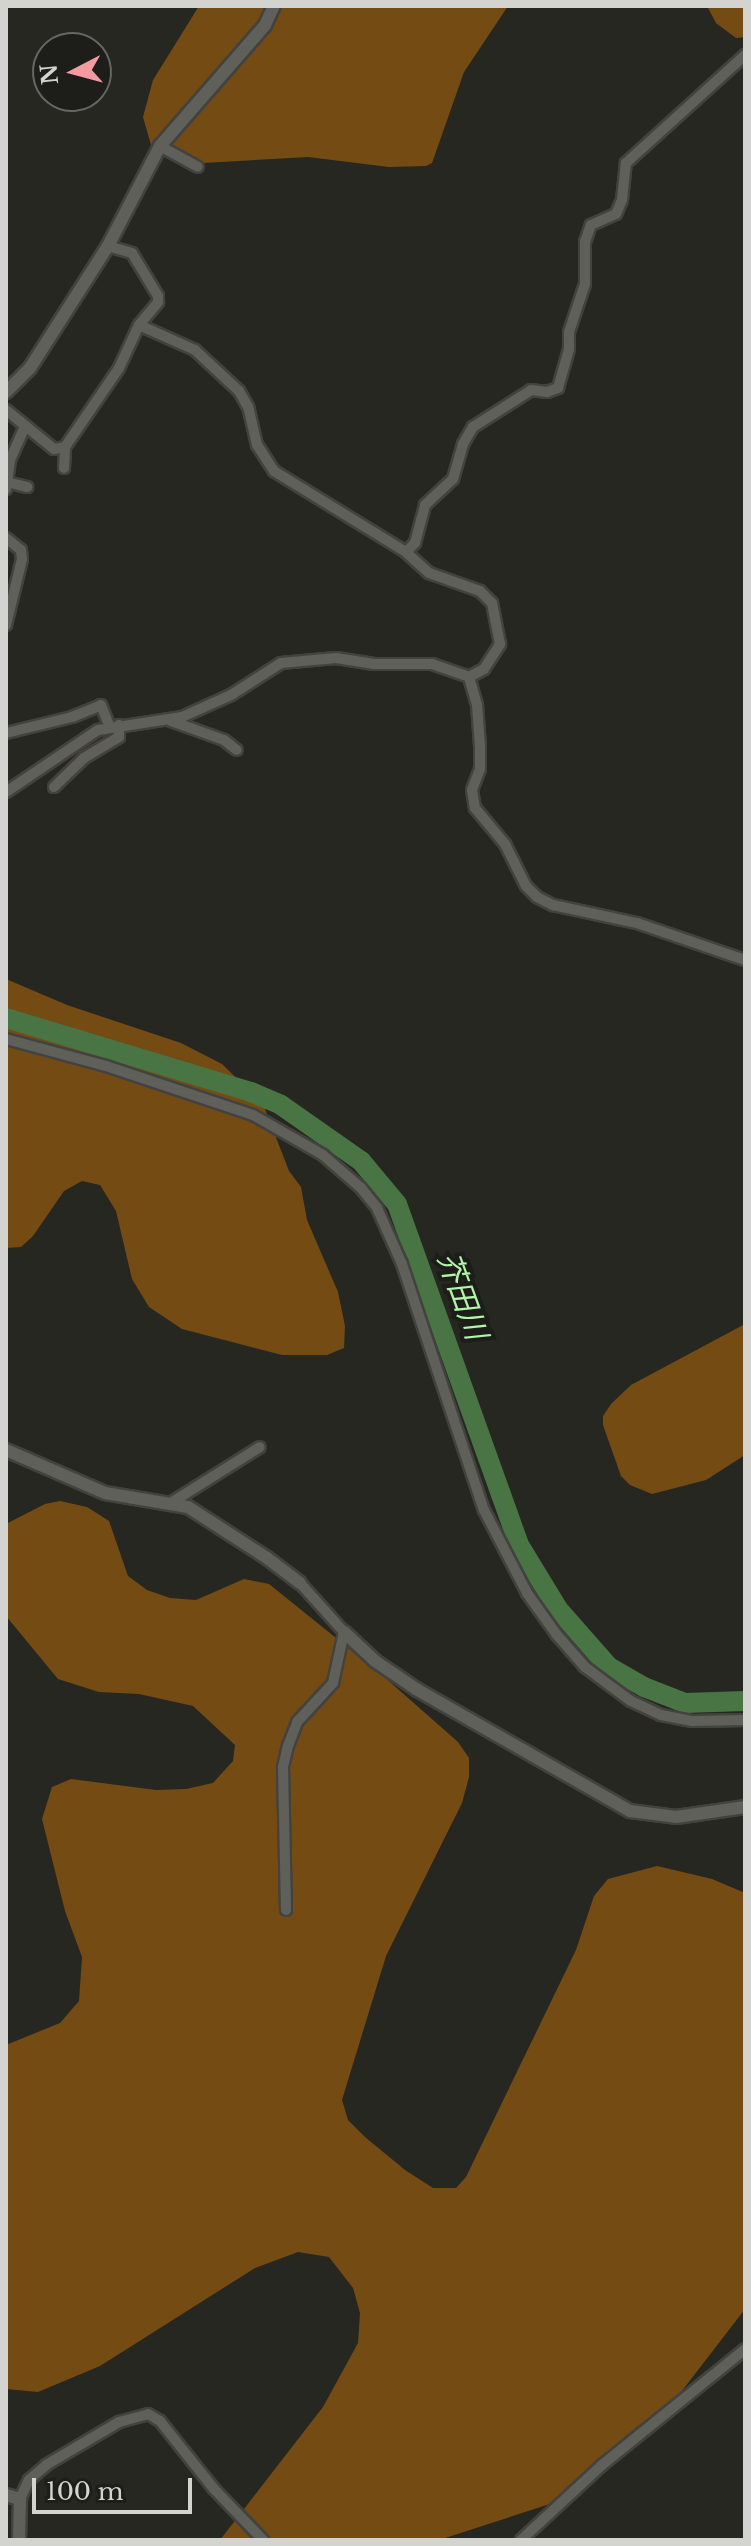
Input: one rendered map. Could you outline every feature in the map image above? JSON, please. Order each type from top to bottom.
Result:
[{"type":"street","points":[[6,392],[30,368],[108,246],[160,146],[265,25],[274,6]]},
{"type":"street","points":[[406,552],[415,543],[425,505],[453,479],[463,444],[473,427],[531,390],[547,392],[558,388],[569,349],[569,332],[585,284],[585,242],[591,225],[616,214],[622,200],[626,163],[745,55]]},
{"type":"street","points":[[160,146],[198,167]]},
{"type":"street","points":[[64,468],[65,447],[119,368],[139,325],[158,302],[158,296],[132,253],[108,246]]},
{"type":"street","points":[[6,792],[114,726],[169,721],[231,695],[281,663],[300,659],[432,664],[469,677],[484,669],[500,644],[492,603],[480,591],[429,573],[406,552],[274,471],[257,445],[248,407],[239,391],[195,350],[139,325]]},
{"type":"street","points":[[6,410],[54,449],[65,447]]},
{"type":"street","points":[[25,427],[10,460],[7,486],[27,487]]},
{"type":"street","points":[[6,538],[21,550],[22,559],[6,625]]},
{"type":"street","points":[[469,677],[477,705],[480,746],[480,769],[472,790],[475,808],[505,844],[526,886],[537,897],[553,905],[637,923],[745,960]]},
{"type":"street","points":[[6,733],[72,717],[93,705],[101,705],[119,737],[84,758],[54,787]]},
{"type":"street","points":[[169,721],[224,740],[237,750]]},
{"type":"street","points":[[6,1039],[106,1066],[253,1115],[323,1155],[361,1188],[377,1208],[402,1264],[484,1510],[527,1593],[557,1635],[608,1687],[661,1715],[717,1723],[745,1720]]},
{"type":"street","points":[[169,1504],[260,1447]]},
{"type":"street","points":[[6,1450],[105,1493],[188,1507],[300,1583],[375,1661],[416,1689],[630,1811],[676,1817],[745,1807]]},
{"type":"street","points":[[286,1910],[283,1767],[297,1722],[333,1683],[344,1632]]},
{"type":"street","points":[[521,2540],[602,2465],[745,2349]]},
{"type":"street","points":[[19,2540],[20,2499],[29,2480],[46,2465],[119,2422],[148,2414],[160,2421],[214,2489],[263,2540]]},
{"type":"street","points":[[6,2495],[20,2499]]},
{"type":"shaded area","points":[[199,6],[508,6],[464,72],[432,163],[426,166],[389,167],[308,157],[186,164],[151,145],[143,117],[153,80]]},
{"type":"shaded area","points":[[707,6],[745,6],[745,37],[736,38],[716,23]]},
{"type":"shaded area","points":[[6,979],[67,1005],[181,1043],[222,1064],[263,1104],[289,1171],[301,1187],[307,1220],[338,1292],[345,1326],[344,1348],[327,1355],[282,1355],[182,1329],[149,1307],[132,1279],[116,1211],[100,1185],[82,1181],[64,1191],[33,1236],[21,1247],[6,1248]]},
{"type":"shaded area","points":[[745,1324],[745,1455],[706,1480],[652,1494],[630,1485],[621,1476],[603,1425],[603,1416],[611,1404],[631,1385]]},
{"type":"shaded area","points":[[60,1501],[87,1507],[109,1521],[128,1576],[147,1590],[170,1598],[196,1600],[244,1579],[269,1584],[382,1675],[458,1742],[469,1758],[469,1777],[462,1803],[386,1956],[342,2100],[348,2120],[365,2137],[433,2188],[456,2188],[466,2177],[576,1950],[594,1896],[608,1879],[657,1866],[712,1879],[745,1893],[745,2309],[648,2435],[559,2501],[439,2540],[220,2540],[323,2407],[358,2343],[360,2313],[353,2288],[329,2257],[298,2252],[255,2268],[100,2366],[38,2392],[6,2389],[6,2045],[60,2023],[79,2001],[82,1957],[65,1911],[42,1819],[52,1787],[71,1779],[156,1790],[186,1789],[213,1783],[233,1761],[235,1745],[193,1706],[139,1694],[99,1692],[58,1679],[6,1616],[6,1524],[45,1504]]},
{"type":"waterway","name":"芥田川","points":[[6,1018],[251,1092],[281,1105],[361,1161],[397,1204],[519,1545],[558,1609],[609,1667],[644,1687],[685,1703],[745,1701]]}]
